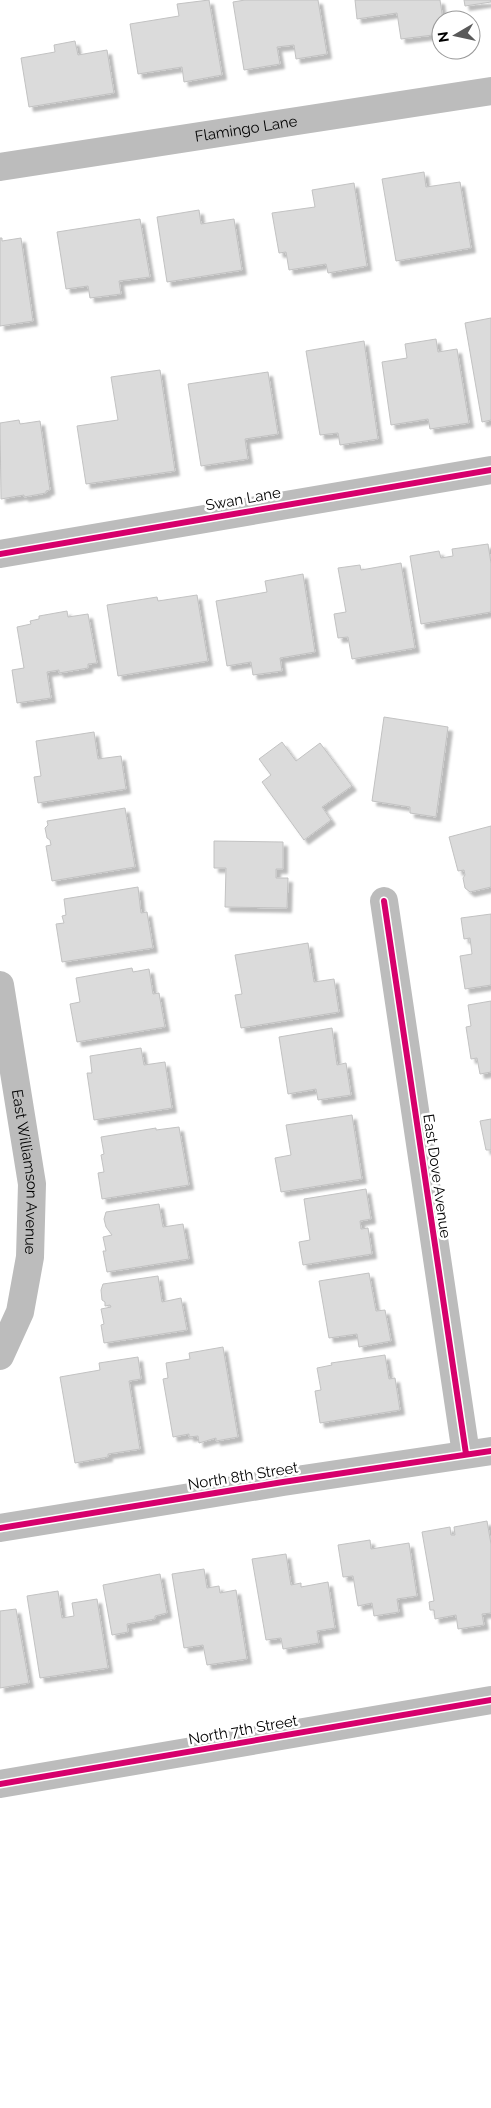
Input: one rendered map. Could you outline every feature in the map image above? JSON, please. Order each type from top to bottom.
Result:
[{"type":"street","name":"Flamingo Lane","points":[[0,167],[491,91]]},
{"type":"street","name":"Swan Lane","points":[[0,554],[491,470]]},
{"type":"street","name":"East Dove Avenue","points":[[384,900],[479,1453]]},
{"type":"street","name":"East Williamson Avenue","points":[[0,985],[32,1184],[30,1257],[20,1312],[0,1356]]},
{"type":"street","name":"North 8th Street","points":[[0,1528],[283,1482],[479,1453]]},
{"type":"street","name":"North 7th Street","points":[[0,1784],[491,1700]]},
{"type":"building","points":[[209,0],[222,75],[184,82],[182,67],[138,74],[130,24],[179,16],[177,4]]},
{"type":"building","points":[[245,0],[318,0],[327,54],[296,59],[294,45],[277,47],[280,64],[244,70],[233,2]]},
{"type":"building","points":[[355,0],[440,0],[442,10],[431,10],[431,35],[401,39],[397,13],[357,19]]},
{"type":"building","points":[[464,0],[491,0],[491,2],[465,6]]},
{"type":"building","points":[[75,41],[78,55],[107,50],[114,93],[29,107],[21,58],[55,52],[54,45]]},
{"type":"building","points":[[424,172],[426,187],[460,182],[471,248],[396,261],[382,179]]},
{"type":"building","points":[[354,183],[367,266],[328,273],[326,264],[289,270],[286,252],[279,253],[272,213],[315,207],[312,190]]},
{"type":"building","points":[[199,210],[201,224],[234,219],[242,270],[167,282],[157,217]]},
{"type":"building","points":[[140,219],[150,277],[119,281],[121,294],[90,298],[88,286],[66,289],[57,232]]},
{"type":"building","points":[[0,238],[2,238],[2,241],[21,238],[33,321],[0,326]]},
{"type":"building","points":[[491,318],[491,420],[482,422],[465,323]]},
{"type":"building","points":[[436,339],[438,352],[457,349],[469,423],[430,429],[428,419],[391,425],[382,362],[407,358],[405,344]]},
{"type":"building","points":[[364,341],[378,439],[340,445],[338,433],[320,435],[306,351]]},
{"type":"building","points":[[160,370],[175,471],[86,484],[77,426],[118,420],[111,377]]},
{"type":"building","points":[[268,372],[278,434],[245,439],[248,459],[201,466],[188,384]]},
{"type":"building","points":[[19,420],[20,424],[40,421],[50,490],[46,491],[46,493],[1,499],[0,423]]},
{"type":"building","points":[[488,544],[491,563],[491,612],[421,624],[410,556],[439,551],[441,558],[453,556],[452,549]]},
{"type":"building","points":[[401,563],[415,648],[352,659],[348,637],[338,638],[334,614],[346,612],[338,568],[360,565],[361,570]]},
{"type":"building","points":[[303,574],[315,652],[280,658],[282,671],[253,675],[251,662],[227,666],[216,601],[267,592],[265,581]]},
{"type":"building","points":[[197,595],[208,661],[118,676],[107,605],[157,597],[158,601]]},
{"type":"building","points":[[67,611],[68,617],[88,614],[97,663],[88,664],[88,668],[59,673],[59,670],[47,672],[51,698],[17,703],[12,670],[24,668],[17,627],[31,624],[30,621],[39,619],[39,616]]},
{"type":"building","points":[[384,717],[448,727],[436,817],[410,813],[410,807],[372,801]]},
{"type":"building","points":[[94,732],[98,759],[121,756],[126,789],[38,803],[34,777],[41,776],[36,741]]},
{"type":"building","points":[[282,742],[296,761],[320,743],[352,786],[322,807],[331,820],[304,840],[262,782],[271,775],[259,759]]},
{"type":"building","points":[[125,808],[135,867],[52,881],[46,846],[51,845],[45,828],[48,825],[47,821]]},
{"type":"building","points":[[491,826],[491,887],[470,892],[465,888],[464,870],[458,871],[449,837]]},
{"type":"building","points":[[214,841],[283,842],[283,869],[276,869],[276,878],[288,878],[287,908],[225,907],[226,868],[214,868]]},
{"type":"building","points":[[138,887],[141,913],[147,912],[153,948],[62,962],[56,924],[64,923],[62,916],[66,915],[64,899]]},
{"type":"building","points":[[491,914],[491,985],[465,989],[460,956],[472,954],[470,938],[464,939],[461,918]]},
{"type":"building","points":[[308,943],[314,982],[334,979],[339,1012],[241,1028],[235,995],[242,994],[235,955]]},
{"type":"building","points":[[132,968],[133,972],[149,969],[153,994],[159,993],[165,1027],[77,1042],[70,1004],[80,1002],[76,978]]},
{"type":"building","points":[[491,1001],[491,1072],[480,1074],[477,1058],[471,1059],[466,1027],[471,1026],[468,1005]]},
{"type":"building","points":[[332,1028],[337,1065],[346,1063],[351,1095],[318,1100],[316,1089],[288,1094],[279,1037]]},
{"type":"building","points":[[141,1048],[144,1065],[165,1062],[172,1108],[94,1120],[87,1073],[92,1073],[90,1056]]},
{"type":"building","points":[[352,1115],[362,1179],[281,1192],[275,1158],[291,1155],[286,1125]]},
{"type":"building","points":[[491,1119],[491,1150],[486,1150],[480,1121]]},
{"type":"building","points":[[179,1127],[189,1185],[102,1199],[98,1173],[104,1172],[101,1155],[104,1154],[101,1137],[156,1128],[156,1130]]},
{"type":"building","points":[[366,1189],[371,1219],[360,1221],[361,1229],[368,1228],[372,1254],[303,1265],[299,1242],[310,1240],[304,1199]]},
{"type":"building","points":[[159,1204],[163,1227],[183,1224],[189,1259],[107,1272],[103,1251],[106,1251],[103,1237],[112,1235],[106,1227],[104,1219],[106,1212]]},
{"type":"building","points":[[369,1273],[376,1311],[385,1310],[391,1341],[359,1347],[357,1334],[329,1338],[319,1281]]},
{"type":"building","points":[[158,1276],[162,1302],[181,1298],[187,1330],[104,1343],[101,1325],[104,1324],[101,1309],[111,1307],[110,1305],[105,1306],[105,1302],[102,1300],[101,1290],[103,1284]]},
{"type":"building","points":[[223,1347],[238,1437],[216,1441],[216,1438],[199,1443],[198,1436],[189,1437],[189,1434],[173,1437],[163,1379],[168,1378],[166,1363],[190,1359],[189,1353]]},
{"type":"building","points":[[385,1355],[389,1379],[395,1378],[400,1410],[320,1423],[315,1391],[321,1390],[317,1368],[332,1365],[331,1363]]},
{"type":"building","points":[[138,1357],[141,1379],[129,1381],[140,1449],[108,1454],[108,1457],[75,1463],[60,1377],[100,1370],[99,1363]]},
{"type":"building","points":[[487,1521],[491,1544],[491,1613],[482,1614],[484,1625],[458,1629],[456,1615],[435,1619],[434,1610],[430,1610],[429,1602],[434,1601],[422,1532],[450,1527],[451,1535],[455,1535],[454,1527]]},
{"type":"building","points":[[370,1540],[371,1549],[409,1543],[417,1596],[397,1599],[399,1612],[374,1616],[372,1603],[358,1606],[353,1576],[343,1577],[338,1545]]},
{"type":"building","points":[[286,1554],[291,1585],[301,1583],[301,1587],[328,1582],[335,1628],[317,1631],[319,1643],[283,1649],[281,1638],[266,1640],[252,1559]]},
{"type":"building","points":[[204,1569],[207,1588],[219,1586],[220,1593],[236,1590],[247,1659],[207,1665],[203,1645],[184,1648],[172,1574]]},
{"type":"building","points":[[160,1574],[167,1613],[155,1616],[155,1619],[127,1624],[128,1632],[112,1635],[103,1585]]},
{"type":"building","points":[[58,1591],[62,1618],[74,1616],[72,1603],[97,1599],[108,1668],[40,1678],[27,1596]]},
{"type":"building","points":[[16,1609],[29,1683],[0,1688],[0,1611]]},
{"type":"cycle path","points":[[0,554],[491,470]]},
{"type":"cycle path","points":[[384,901],[466,1454]]},
{"type":"cycle path","points":[[0,1528],[283,1482],[491,1451]]},
{"type":"cycle path","points":[[0,1784],[491,1700]]}]
